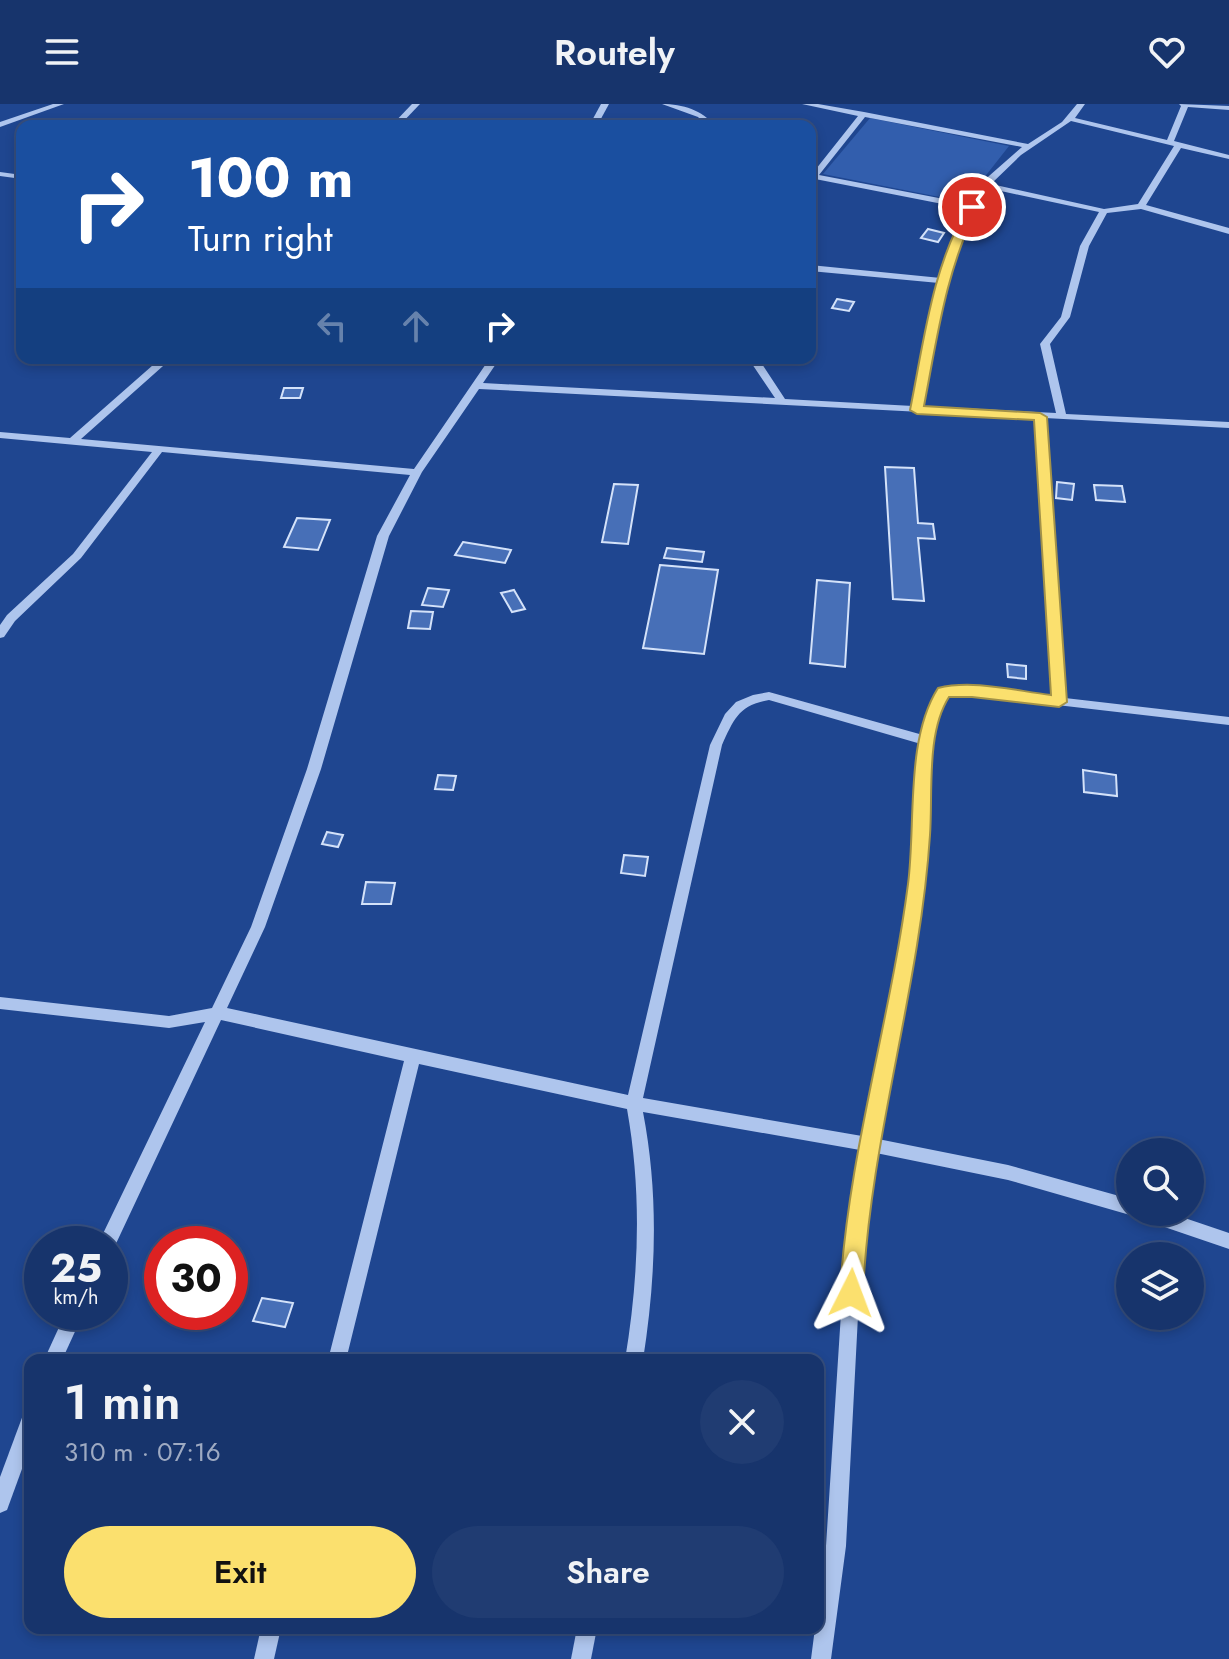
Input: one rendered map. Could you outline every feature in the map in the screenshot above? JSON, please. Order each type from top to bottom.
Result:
[{"type":"street","points":[[0,125],[60,104]]},
{"type":"street","points":[[401,120],[416,104]]},
{"type":"street","points":[[666,104],[701,115],[706,120]]},
{"type":"street","points":[[806,104],[864,114],[890,114],[1028,146]]},
{"type":"street","points":[[917,410],[943,281],[958,234],[972,207],[984,185],[1028,146],[1055,134],[1081,104]]},
{"type":"street","points":[[1141,206],[1175,143],[1184,104],[1229,108]]},
{"type":"street","points":[[816,171],[864,114]]},
{"type":"street","points":[[1071,119],[1229,157]]},
{"type":"street","points":[[816,177],[972,207]]},
{"type":"street","points":[[984,185],[1104,211],[1141,206],[1229,231]]},
{"type":"street","points":[[1062,418],[1045,344],[1064,319],[1087,240],[1095,220],[1104,211]]},
{"type":"street","points":[[816,269],[943,281]]},
{"type":"street","points":[[72,442],[160,364]]},
{"type":"street","points":[[116,1226],[258,927],[314,769],[383,536],[417,472],[491,364]]},
{"type":"street","points":[[757,364],[783,403]]},
{"type":"street","points":[[477,386],[1229,425]]},
{"type":"street","points":[[1040,417],[1059,702]]},
{"type":"street","points":[[0,435],[417,472]]},
{"type":"street","points":[[0,634],[11,618],[77,556],[159,449]]},
{"type":"street","points":[[821,1659],[837,1532],[855,1220],[917,885],[928,741],[934,708],[944,692],[972,691],[1229,721]]},
{"type":"street","points":[[635,1354],[648,1212],[645,1155],[634,1104],[716,745],[731,712],[748,699],[769,696],[928,741]]},
{"type":"street","points":[[0,1003],[169,1022],[219,1013],[634,1104],[869,1143],[1072,1188],[1116,1202]]},
{"type":"street","points":[[338,1354],[413,1056]]},
{"type":"street","points":[[1185,1226],[1229,1241]]},
{"type":"street","points":[[56,1354],[67,1330]]},
{"type":"street","points":[[0,1503],[24,1438]]},
{"type":"street","points":[[264,1659],[270,1634]]},
{"type":"street","points":[[581,1659],[586,1634]]},
{"type":"shaded area","points":[[870,118],[1009,146],[965,202],[823,174]]},
{"type":"building","points":[[928,229],[944,233],[938,242],[921,238]]},
{"type":"building","points":[[837,299],[854,302],[849,311],[832,308]]},
{"type":"building","points":[[284,388],[303,388],[300,398],[281,398]]},
{"type":"building","points":[[885,467],[914,468],[918,523],[933,524],[935,539],[918,538],[924,601],[893,599]]},
{"type":"building","points":[[1057,482],[1074,484],[1072,500],[1056,498]]},
{"type":"building","points":[[614,484],[638,485],[628,544],[602,542]]},
{"type":"building","points":[[1094,485],[1122,486],[1125,502],[1096,500]]},
{"type":"building","points":[[297,518],[330,520],[318,550],[284,547]]},
{"type":"building","points":[[463,542],[511,550],[505,563],[455,555]]},
{"type":"building","points":[[667,548],[704,552],[702,562],[664,558]]},
{"type":"building","points":[[660,565],[718,570],[704,654],[643,648]]},
{"type":"building","points":[[817,580],[850,583],[845,667],[810,663]]},
{"type":"building","points":[[428,588],[449,590],[443,607],[422,605]]},
{"type":"building","points":[[514,590],[525,609],[512,612],[501,593]]},
{"type":"building","points":[[411,611],[433,612],[430,629],[408,628]]},
{"type":"building","points":[[1007,664],[1026,666],[1026,679],[1008,677]]},
{"type":"building","points":[[1083,770],[1116,775],[1117,796],[1084,792]]},
{"type":"building","points":[[438,775],[456,776],[453,790],[435,789]]},
{"type":"building","points":[[327,832],[343,835],[338,847],[322,844]]},
{"type":"building","points":[[624,855],[648,857],[645,876],[621,873]]},
{"type":"building","points":[[366,882],[395,883],[391,904],[362,904]]},
{"type":"building","points":[[262,1298],[293,1303],[285,1327],[253,1321]]},
{"type":"route","points":[[851,1293],[855,1220],[917,885],[928,741],[934,708],[944,692],[972,691],[1059,702],[1040,417],[917,410],[943,281],[958,234],[968,220],[972,207]]}]
